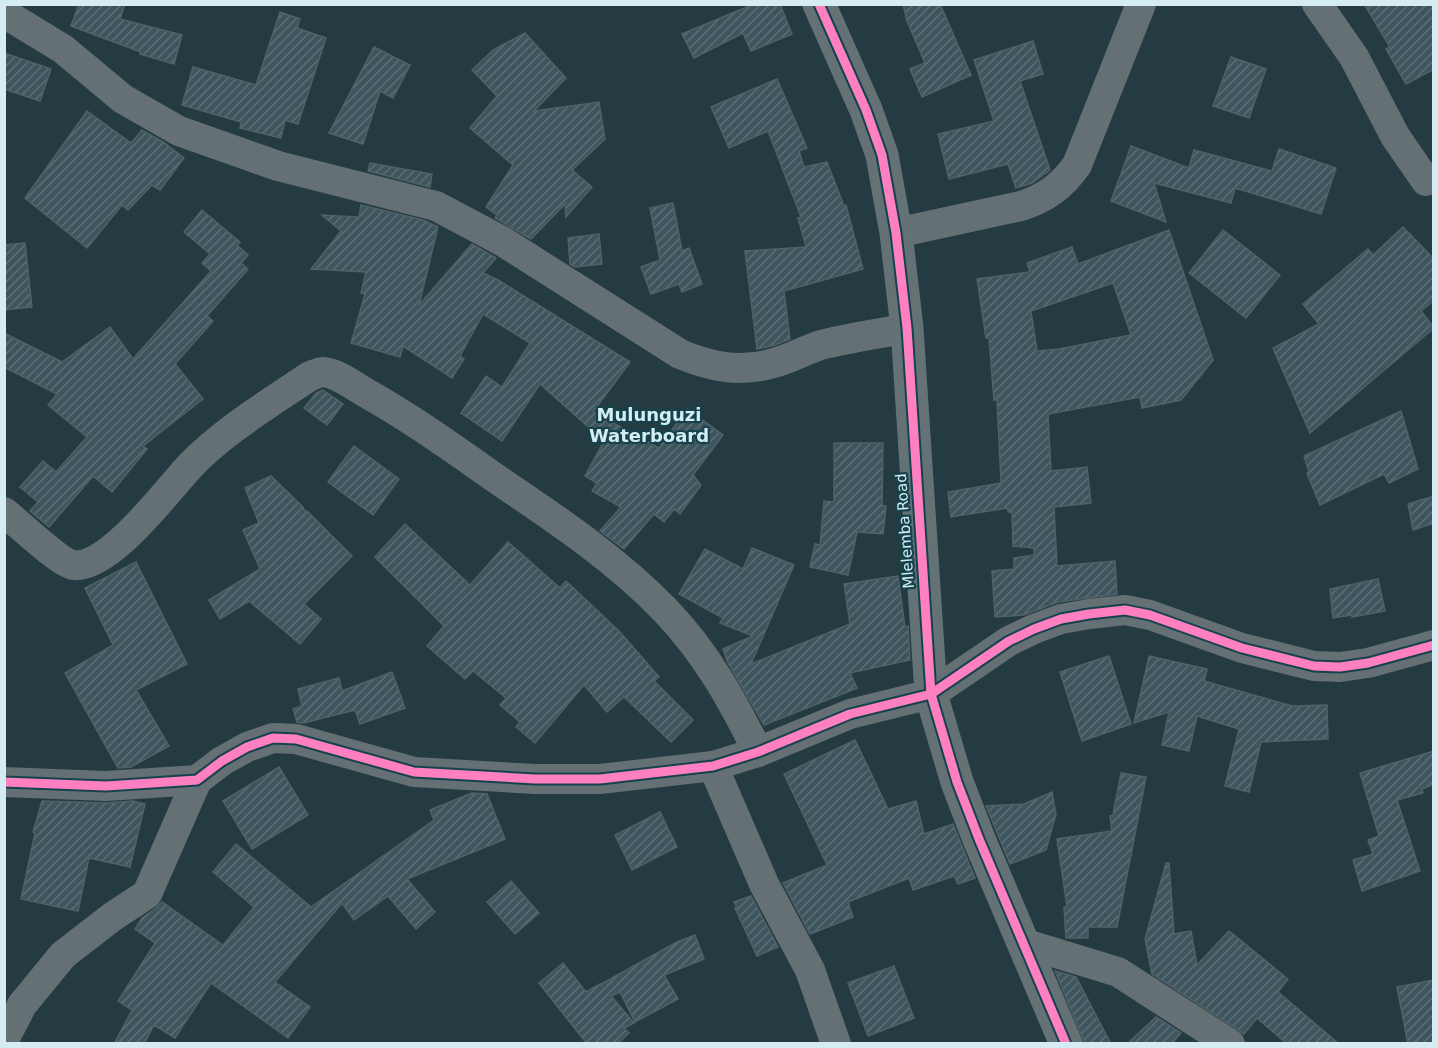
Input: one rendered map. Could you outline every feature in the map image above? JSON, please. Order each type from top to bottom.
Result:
[{"type":"street","name":"Mlelemba Road","points":[[819,4],[867,110],[882,155],[896,233],[907,328],[931,694],[957,782],[1066,1044]]},
{"type":"street","points":[[896,233],[1021,206],[1039,200],[1066,180],[1077,165],[1141,4]]},
{"type":"street","points":[[1317,4],[1354,57],[1395,136],[1425,181]]},
{"type":"street","points":[[4,13],[63,49],[123,99],[179,131],[278,166],[436,206],[502,241],[680,354],[698,362],[728,369],[754,368],[775,363],[820,346],[907,328]]},
{"type":"street","points":[[4,512],[71,565],[85,564],[102,557],[136,526],[192,465],[240,424],[310,376],[321,372],[334,375],[392,408],[530,502],[636,583],[666,611],[702,651],[728,693],[759,752]]},
{"type":"street","points":[[4,1040],[22,1005],[63,955],[112,917],[147,894],[197,780],[222,761],[247,747],[273,738],[296,739],[414,772],[535,779],[600,779],[713,766],[759,752],[850,714],[931,694],[1009,642],[1034,629],[1089,614],[1125,610],[1150,615],[1242,648],[1314,666],[1340,667],[1368,663],[1434,645]]},
{"type":"street","points":[[713,766],[764,884],[810,970],[836,1044]]},
{"type":"street","points":[[4,782],[106,786],[197,780]]},
{"type":"street","points":[[1023,943],[1118,972],[1230,1044]]},
{"type":"building","points":[[79,4],[125,4],[120,19],[182,35],[174,64],[140,54],[141,52],[71,26]]},
{"type":"building","points":[[754,4],[780,4],[792,34],[751,51],[743,33],[694,58],[682,34]]},
{"type":"building","points":[[903,4],[940,4],[971,75],[922,97],[910,69],[925,63],[907,21]]},
{"type":"building","points":[[1364,4],[1434,4],[1434,69],[1406,84],[1386,49],[1390,47]]},
{"type":"building","points":[[280,12],[300,19],[297,28],[326,38],[298,124],[285,120],[281,138],[240,128],[241,122],[182,105],[193,67],[256,85]]},
{"type":"building","points":[[525,33],[566,78],[534,111],[599,102],[605,139],[572,170],[592,187],[566,217],[565,204],[531,239],[495,218],[497,215],[486,207],[513,165],[470,128],[497,96],[472,70],[493,50]]},
{"type":"building","points":[[1033,41],[1043,74],[1020,81],[1050,170],[1032,183],[1016,188],[1008,164],[949,179],[938,134],[994,121],[974,60]]},
{"type":"building","points":[[374,47],[410,65],[393,98],[380,91],[363,144],[329,133]]},
{"type":"building","points":[[4,53],[51,69],[40,101],[4,89]]},
{"type":"building","points":[[1231,57],[1266,69],[1249,118],[1213,106]]},
{"type":"building","points":[[777,79],[807,148],[799,151],[804,167],[827,162],[844,206],[846,205],[863,269],[784,291],[790,339],[757,349],[745,251],[806,247],[798,218],[801,217],[768,131],[729,148],[711,107]]},
{"type":"building","points":[[87,111],[131,143],[142,130],[184,158],[160,190],[152,185],[128,210],[122,205],[87,248],[25,198]]},
{"type":"building","points":[[1131,146],[1189,168],[1194,150],[1272,171],[1279,149],[1336,168],[1321,214],[1235,188],[1231,203],[1154,183],[1166,222],[1111,201]]},
{"type":"building","points":[[370,163],[432,174],[430,187],[368,171]]},
{"type":"building","points":[[673,203],[682,251],[689,248],[702,284],[682,292],[679,284],[651,294],[641,267],[660,260],[650,208]]},
{"type":"building","points":[[361,205],[423,220],[438,227],[419,305],[472,244],[496,258],[483,273],[630,362],[593,412],[659,448],[687,409],[723,435],[693,475],[701,485],[680,514],[674,509],[664,522],[654,514],[624,549],[600,531],[621,507],[592,491],[597,483],[585,476],[604,441],[540,384],[502,441],[461,413],[486,376],[502,387],[530,343],[483,314],[460,356],[464,359],[452,378],[403,346],[400,357],[351,343],[365,294],[361,293],[366,272],[311,269],[341,231],[322,215],[359,217]]},
{"type":"building","points":[[202,210],[240,242],[237,245],[248,255],[241,263],[248,269],[207,316],[213,321],[175,364],[203,399],[143,446],[147,449],[112,492],[93,476],[49,527],[30,511],[38,502],[20,487],[43,461],[56,472],[87,437],[48,405],[57,394],[4,367],[4,333],[62,362],[110,327],[133,359],[211,271],[202,263],[210,254],[184,232]]},
{"type":"building","points":[[1403,227],[1434,259],[1434,300],[1421,311],[1434,328],[1310,433],[1273,348],[1319,324],[1303,304],[1368,249],[1373,255]]},
{"type":"building","points":[[1169,230],[1213,360],[1181,400],[1142,408],[1140,397],[1048,414],[1051,471],[1087,467],[1091,503],[1054,507],[1057,566],[1115,561],[1117,594],[1058,602],[1024,615],[995,617],[992,571],[1014,569],[1014,558],[1034,555],[1034,548],[1013,546],[1012,512],[1008,512],[1008,508],[951,517],[948,492],[1001,483],[997,400],[994,400],[989,338],[986,338],[977,279],[1030,272],[1027,263],[1072,247],[1078,264]],"holes":[[[1113,283],[1131,335],[1037,351],[1031,311]]]},
{"type":"building","points":[[1223,230],[1280,275],[1246,318],[1189,273]]},
{"type":"building","points":[[599,234],[602,264],[575,267],[570,264],[568,238]]},
{"type":"building","points":[[25,243],[32,307],[4,310],[4,245]]},
{"type":"building","points":[[323,390],[343,404],[327,425],[304,408],[316,393]]},
{"type":"building","points":[[1401,411],[1418,469],[1389,483],[1384,474],[1320,505],[1307,473],[1309,472],[1304,456]]},
{"type":"building","points":[[834,443],[883,443],[882,506],[886,506],[883,534],[857,532],[848,575],[810,567],[815,544],[820,545],[824,501],[834,502]]},
{"type":"building","points":[[354,446],[399,479],[373,515],[328,482]]},
{"type":"building","points":[[271,476],[352,556],[304,604],[321,619],[300,644],[249,601],[220,619],[209,600],[260,569],[243,530],[259,523],[245,488]]},
{"type":"building","points":[[1434,496],[1434,523],[1413,530],[1408,504]]},
{"type":"building","points":[[405,524],[470,585],[508,542],[560,588],[566,581],[620,632],[659,677],[654,681],[693,720],[671,742],[624,697],[607,712],[584,685],[535,743],[516,727],[520,722],[500,705],[506,698],[473,671],[465,679],[427,646],[444,626],[375,557]]},
{"type":"building","points":[[752,548],[794,565],[751,664],[850,624],[844,584],[898,576],[905,627],[908,626],[910,660],[850,673],[857,688],[764,725],[728,663],[723,649],[753,636],[720,623],[723,618],[679,594],[705,549],[743,569]]},
{"type":"building","points":[[136,562],[187,664],[136,690],[169,746],[131,767],[118,768],[65,673],[113,645],[85,588]]},
{"type":"building","points":[[1378,579],[1385,611],[1333,618],[1330,589]]},
{"type":"building","points":[[1109,656],[1131,724],[1082,741],[1060,672]]},
{"type":"building","points":[[1149,656],[1207,669],[1204,681],[1292,706],[1327,705],[1328,739],[1261,742],[1249,792],[1225,786],[1239,729],[1197,716],[1189,751],[1162,745],[1169,712],[1134,723]]},
{"type":"building","points":[[392,672],[405,708],[360,724],[355,710],[303,723],[297,722],[293,709],[302,706],[298,689],[339,678],[342,691]]},
{"type":"building","points":[[855,740],[888,809],[916,801],[924,834],[953,824],[975,878],[958,884],[954,876],[913,890],[909,878],[848,902],[853,917],[810,934],[783,883],[827,865],[784,774]]},
{"type":"building","points":[[1434,751],[1434,784],[1422,789],[1423,793],[1397,800],[1420,871],[1362,891],[1353,860],[1373,854],[1368,840],[1379,836],[1360,773]]},
{"type":"building","points":[[279,767],[308,815],[252,849],[223,801]]},
{"type":"building","points":[[1121,773],[1146,777],[1117,927],[1088,927],[1088,938],[1066,938],[1064,907],[1067,907],[1057,839],[1112,831],[1110,816],[1113,815]]},
{"type":"building","points":[[1052,792],[1056,814],[1046,850],[1010,864],[986,806],[1024,804]]},
{"type":"building","points":[[472,793],[487,794],[505,839],[407,879],[435,912],[416,929],[388,896],[354,920],[342,903],[275,982],[310,1007],[288,1038],[211,983],[175,1038],[154,1025],[144,1044],[114,1044],[132,1010],[118,1001],[155,943],[135,929],[142,918],[162,902],[223,945],[254,907],[213,872],[236,844],[311,907],[434,820],[430,810]]},
{"type":"building","points":[[42,801],[105,803],[133,801],[145,804],[130,867],[89,858],[78,911],[21,899],[35,833],[33,832]]},
{"type":"building","points":[[660,812],[677,847],[632,870],[615,835]]},
{"type":"building","points":[[1166,863],[1169,863],[1174,934],[1191,931],[1197,965],[1229,931],[1288,979],[1278,992],[1339,1044],[1287,1044],[1257,1018],[1244,1034],[1152,974],[1145,939]]},
{"type":"building","points":[[511,881],[539,913],[515,934],[487,902]]},
{"type":"building","points":[[751,896],[778,947],[757,956],[734,902]]},
{"type":"building","points":[[695,935],[704,959],[664,975],[678,999],[635,1022],[620,992],[611,996],[634,1023],[624,1028],[629,1033],[617,1044],[587,1044],[539,983],[563,963],[586,992],[600,984],[603,987],[601,984],[677,942]]},
{"type":"building","points":[[894,966],[914,1018],[868,1036],[848,983]]},
{"type":"building","points":[[1055,971],[1076,977],[1111,1044],[1085,1044]]},
{"type":"building","points":[[1434,980],[1434,1044],[1408,1044],[1397,987]]},
{"type":"building","points":[[1156,1017],[1181,1033],[1174,1041],[1169,1044],[1127,1044]]},
{"type":"cycle path","points":[[819,4],[866,110],[882,155],[896,233],[907,328],[931,694],[957,782],[1066,1044]]},
{"type":"cycle path","points":[[4,782],[106,786],[197,780],[222,761],[247,747],[273,738],[296,739],[414,772],[535,779],[600,779],[713,766],[758,752],[850,714],[931,694],[1009,641],[1034,629],[1061,619],[1125,610],[1150,615],[1242,648],[1314,666],[1340,667],[1368,663],[1434,645]]},
{"type":"district","name":"Mulunguzi Waterboard","points":[[649,424]]}]
